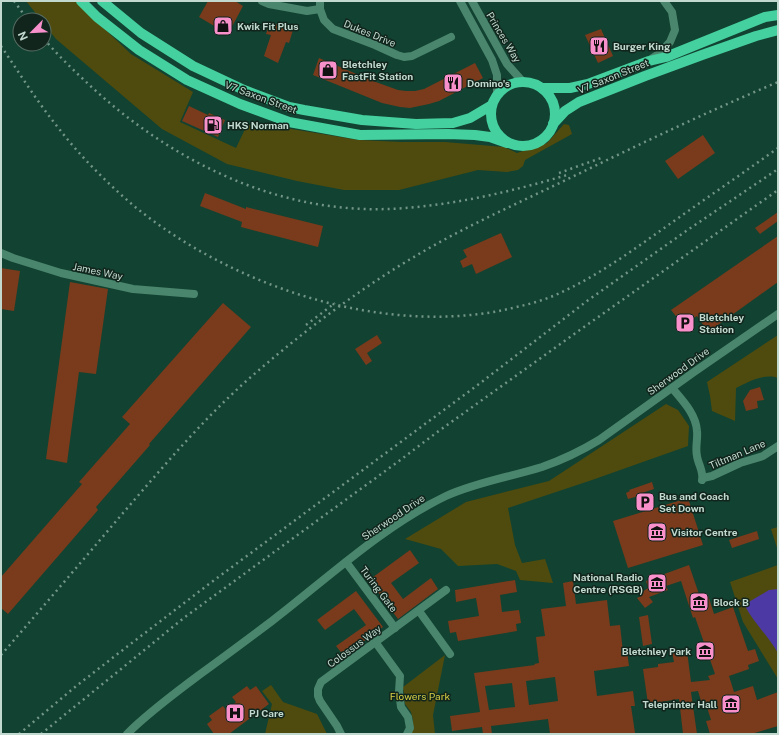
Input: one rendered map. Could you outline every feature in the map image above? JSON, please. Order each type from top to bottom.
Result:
[{"type":"main road","name":"V7 Saxon Street","points":[[81,1],[97,17],[139,50],[187,80],[240,104],[289,122],[360,135],[476,135],[490,137],[507,143]]},
{"type":"main road","name":"V7 Saxon Street","points":[[102,1],[141,33],[193,66],[244,90],[289,106],[362,120],[416,124],[453,123],[470,118],[492,105]]},
{"type":"main road","name":"V7 Saxon Street","points":[[542,88],[570,88],[588,84],[649,61],[666,57],[766,17],[778,15]]},
{"type":"main road","name":"V7 Saxon Street","points":[[553,124],[565,111],[579,102],[702,55],[778,30]]},
{"type":"main road","points":[[523,82],[542,88],[549,94],[555,112],[551,130],[543,139],[532,145],[519,146],[507,143],[499,136],[493,126],[490,116],[492,105],[497,94],[513,83],[523,82]]},
{"type":"street","points":[[262,1],[269,4],[307,11],[320,5]]},
{"type":"street","name":"Princes Way","points":[[460,1],[492,60],[497,75],[497,94]]},
{"type":"street","points":[[465,1],[467,14]]},
{"type":"street","name":"Princes Way","points":[[472,1],[507,64],[523,82]]},
{"type":"street","points":[[649,61],[660,53],[670,42],[674,30],[672,12],[664,1]]},
{"type":"street","name":"Dukes Drive","points":[[320,5],[324,20],[333,29],[397,55],[412,56],[451,37]]},
{"type":"street","name":"James Way","points":[[1,253],[61,273],[133,289],[194,294]]},
{"type":"street","name":"Sherwood Drive","points":[[127,734],[140,721],[170,697],[234,650],[383,534],[418,510],[448,495],[475,485],[541,467],[583,450],[778,314]]},
{"type":"street","name":"Tiltman Lane","points":[[672,388],[691,412],[696,422],[698,432],[696,448],[697,457],[703,474],[702,479],[712,476],[740,462],[763,456],[778,446]]},
{"type":"street","name":"Turing Gate","points":[[346,562],[395,628]]},
{"type":"street","name":"Colossus Way","points":[[341,734],[318,696],[318,689],[321,682],[446,590]]},
{"type":"street","points":[[419,611],[450,654]]},
{"type":"street","points":[[376,643],[400,676],[399,692],[401,707],[408,717],[410,728],[407,734]]},
{"type":"green space","points":[[26,1],[75,1],[131,54],[193,92],[180,122],[236,148],[247,125],[279,127],[359,140],[445,142],[504,147],[517,153],[547,143],[564,124],[569,125],[572,134],[525,160],[523,166],[518,170],[507,172],[478,170],[399,190],[344,190],[297,181],[227,164],[162,129],[56,39],[52,34],[52,12],[35,12]]},
{"type":"green space","points":[[778,335],[778,378],[762,377],[736,388],[735,421],[712,411],[707,382]]},
{"type":"green space","points":[[666,404],[678,410],[689,426],[688,446],[508,508],[515,545],[522,563],[545,559],[553,583],[520,580],[516,571],[497,564],[458,566],[441,549],[405,539],[466,502],[549,481]]},
{"type":"green space","points":[[778,527],[778,551],[771,529]]},
{"type":"green space","points":[[778,565],[778,679],[743,622],[730,582]]},
{"type":"green space","name":"Flowers Park","points":[[445,655],[433,715],[435,734],[411,734],[413,720],[411,712],[405,704],[403,687]]},
{"type":"green space","points":[[271,685],[283,702],[317,714],[327,734],[265,734],[272,704],[262,691]]},
{"type":"shaded area","points":[[778,589],[778,653],[745,606],[747,603],[769,590]]},
{"type":"building","name":"Kwik Fit Plus","points":[[208,1],[235,1],[243,6],[228,34],[199,17]]},
{"type":"building","points":[[270,22],[293,30],[289,43],[286,42],[278,63],[264,56],[271,35],[266,34]]},
{"type":"building","name":"Burger King","points":[[601,29],[613,56],[598,63],[585,35]]},
{"type":"building","points":[[319,58],[373,81],[398,90],[406,91],[424,89],[475,63],[483,78],[439,101],[410,108],[400,107],[382,103],[313,75]]},
{"type":"building","points":[[189,106],[208,115],[209,113],[225,120],[218,137],[182,121]]},
{"type":"building","points":[[703,135],[715,153],[678,179],[665,161]]},
{"type":"building","points":[[205,193],[246,209],[246,207],[323,226],[318,247],[241,227],[242,222],[200,206]]},
{"type":"building","points":[[778,212],[778,221],[760,234],[755,228]]},
{"type":"building","points":[[501,233],[512,257],[476,274],[472,264],[463,268],[460,261],[467,257],[463,250]]},
{"type":"building","points":[[778,236],[778,282],[708,332],[697,316],[683,325],[671,310]]},
{"type":"building","points":[[1,268],[20,271],[14,311],[1,309]]},
{"type":"building","points":[[70,282],[108,289],[96,374],[79,372],[67,463],[46,459]]},
{"type":"building","points":[[223,303],[251,327],[149,444],[150,445],[96,507],[98,510],[8,614],[1,608],[1,577],[82,484],[79,482],[130,424],[122,417]]},
{"type":"building","points":[[377,335],[382,343],[367,353],[372,361],[366,365],[355,349]]},
{"type":"building","points":[[760,387],[764,400],[757,401],[758,408],[746,411],[743,401],[750,390]]},
{"type":"building","points":[[652,482],[654,489],[628,499],[626,493],[630,491],[629,490]]},
{"type":"building","name":"Visitor Centre","points":[[688,498],[703,545],[628,568],[613,521]]},
{"type":"building","points":[[757,531],[759,539],[732,548],[729,540]]},
{"type":"building","points":[[410,550],[419,563],[391,583],[403,599],[431,578],[438,589],[398,619],[369,580]]},
{"type":"building","points":[[689,565],[700,597],[708,595],[714,614],[733,607],[748,651],[755,649],[759,661],[748,665],[749,669],[729,676],[734,692],[753,686],[757,700],[778,692],[778,726],[751,734],[710,734],[706,721],[711,720],[705,701],[701,701],[698,691],[691,692],[697,734],[683,734],[679,699],[648,704],[643,669],[658,667],[658,664],[674,662],[672,653],[687,651],[691,682],[710,680],[708,676],[715,674],[695,617],[693,618],[681,581],[666,586],[668,590],[649,597],[653,602],[645,608],[637,598],[641,596],[639,594],[648,588],[646,581]]},
{"type":"building","points":[[515,580],[517,592],[500,595],[502,612],[519,610],[521,623],[516,624],[517,631],[458,641],[456,632],[450,633],[448,621],[479,616],[476,598],[456,602],[455,590]]},
{"type":"building","points":[[573,581],[576,604],[607,600],[610,626],[620,625],[623,652],[627,651],[629,666],[594,671],[597,696],[633,691],[635,706],[631,706],[635,733],[550,734],[548,719],[491,726],[492,734],[483,734],[482,727],[452,731],[450,716],[480,712],[474,673],[535,665],[534,664],[539,663],[536,637],[545,636],[541,609],[566,606],[563,583]],"holes":[[[555,677],[558,701],[529,705],[526,681]],[[512,683],[515,707],[489,710],[485,686]]]},
{"type":"building","points":[[356,591],[383,627],[344,656],[336,646],[366,625],[354,609],[325,630],[317,620]]},
{"type":"building","points":[[648,615],[652,644],[643,646],[639,617]]},
{"type":"building","name":"PJ Care","points":[[247,686],[250,690],[256,686],[269,704],[229,734],[214,734],[207,724],[212,720],[209,716],[223,706],[226,710],[236,702],[232,697]]},
{"type":"railway","points":[[14,1],[22,12]]},
{"type":"railway","points":[[1,46],[29,88],[68,140],[104,179],[134,206],[172,234],[215,259],[259,280],[306,297],[355,309],[403,315],[452,316],[499,311],[533,303],[553,296],[595,275],[621,258],[778,148]]},
{"type":"railway","points":[[52,48],[72,69],[114,106],[148,132],[184,155],[221,174],[261,190],[302,201],[344,208],[410,208],[478,198],[567,175]]},
{"type":"railway","points":[[1,655],[152,479],[212,414],[266,364],[334,310],[406,262],[466,228],[726,104],[778,82]]},
{"type":"railway","points":[[559,173],[601,158]]},
{"type":"railway","points":[[19,734],[75,687],[209,584],[479,384],[587,301],[689,229],[778,169]]},
{"type":"railway","points":[[41,734],[185,617],[436,433],[778,190]]},
{"type":"railway","points":[[306,325],[335,303]]},
{"type":"place","name":"Kwik Fit Plus","points":[[223,26]]},
{"type":"place","name":"Burger King","points":[[599,46]]},
{"type":"place","name":"Bletchley FastFit Station","points":[[328,70]]},
{"type":"place","name":"Domino's","points":[[453,83]]},
{"type":"place","name":"HKS Norman","points":[[213,125]]},
{"type":"place","name":"Bletchley Station","points":[[685,323]]},
{"type":"place","name":"Bus and Coach Set Down","points":[[645,502]]},
{"type":"place","name":"Visitor Centre","points":[[657,532]]},
{"type":"place","name":"National Radio Centre (RSGB)","points":[[657,583]]},
{"type":"place","name":"Block B","points":[[699,602]]},
{"type":"place","name":"Bletchley Park","points":[[705,651]]},
{"type":"place","name":"Teleprinter Hall","points":[[731,704]]},
{"type":"place","name":"PJ Care","points":[[235,713]]}]
